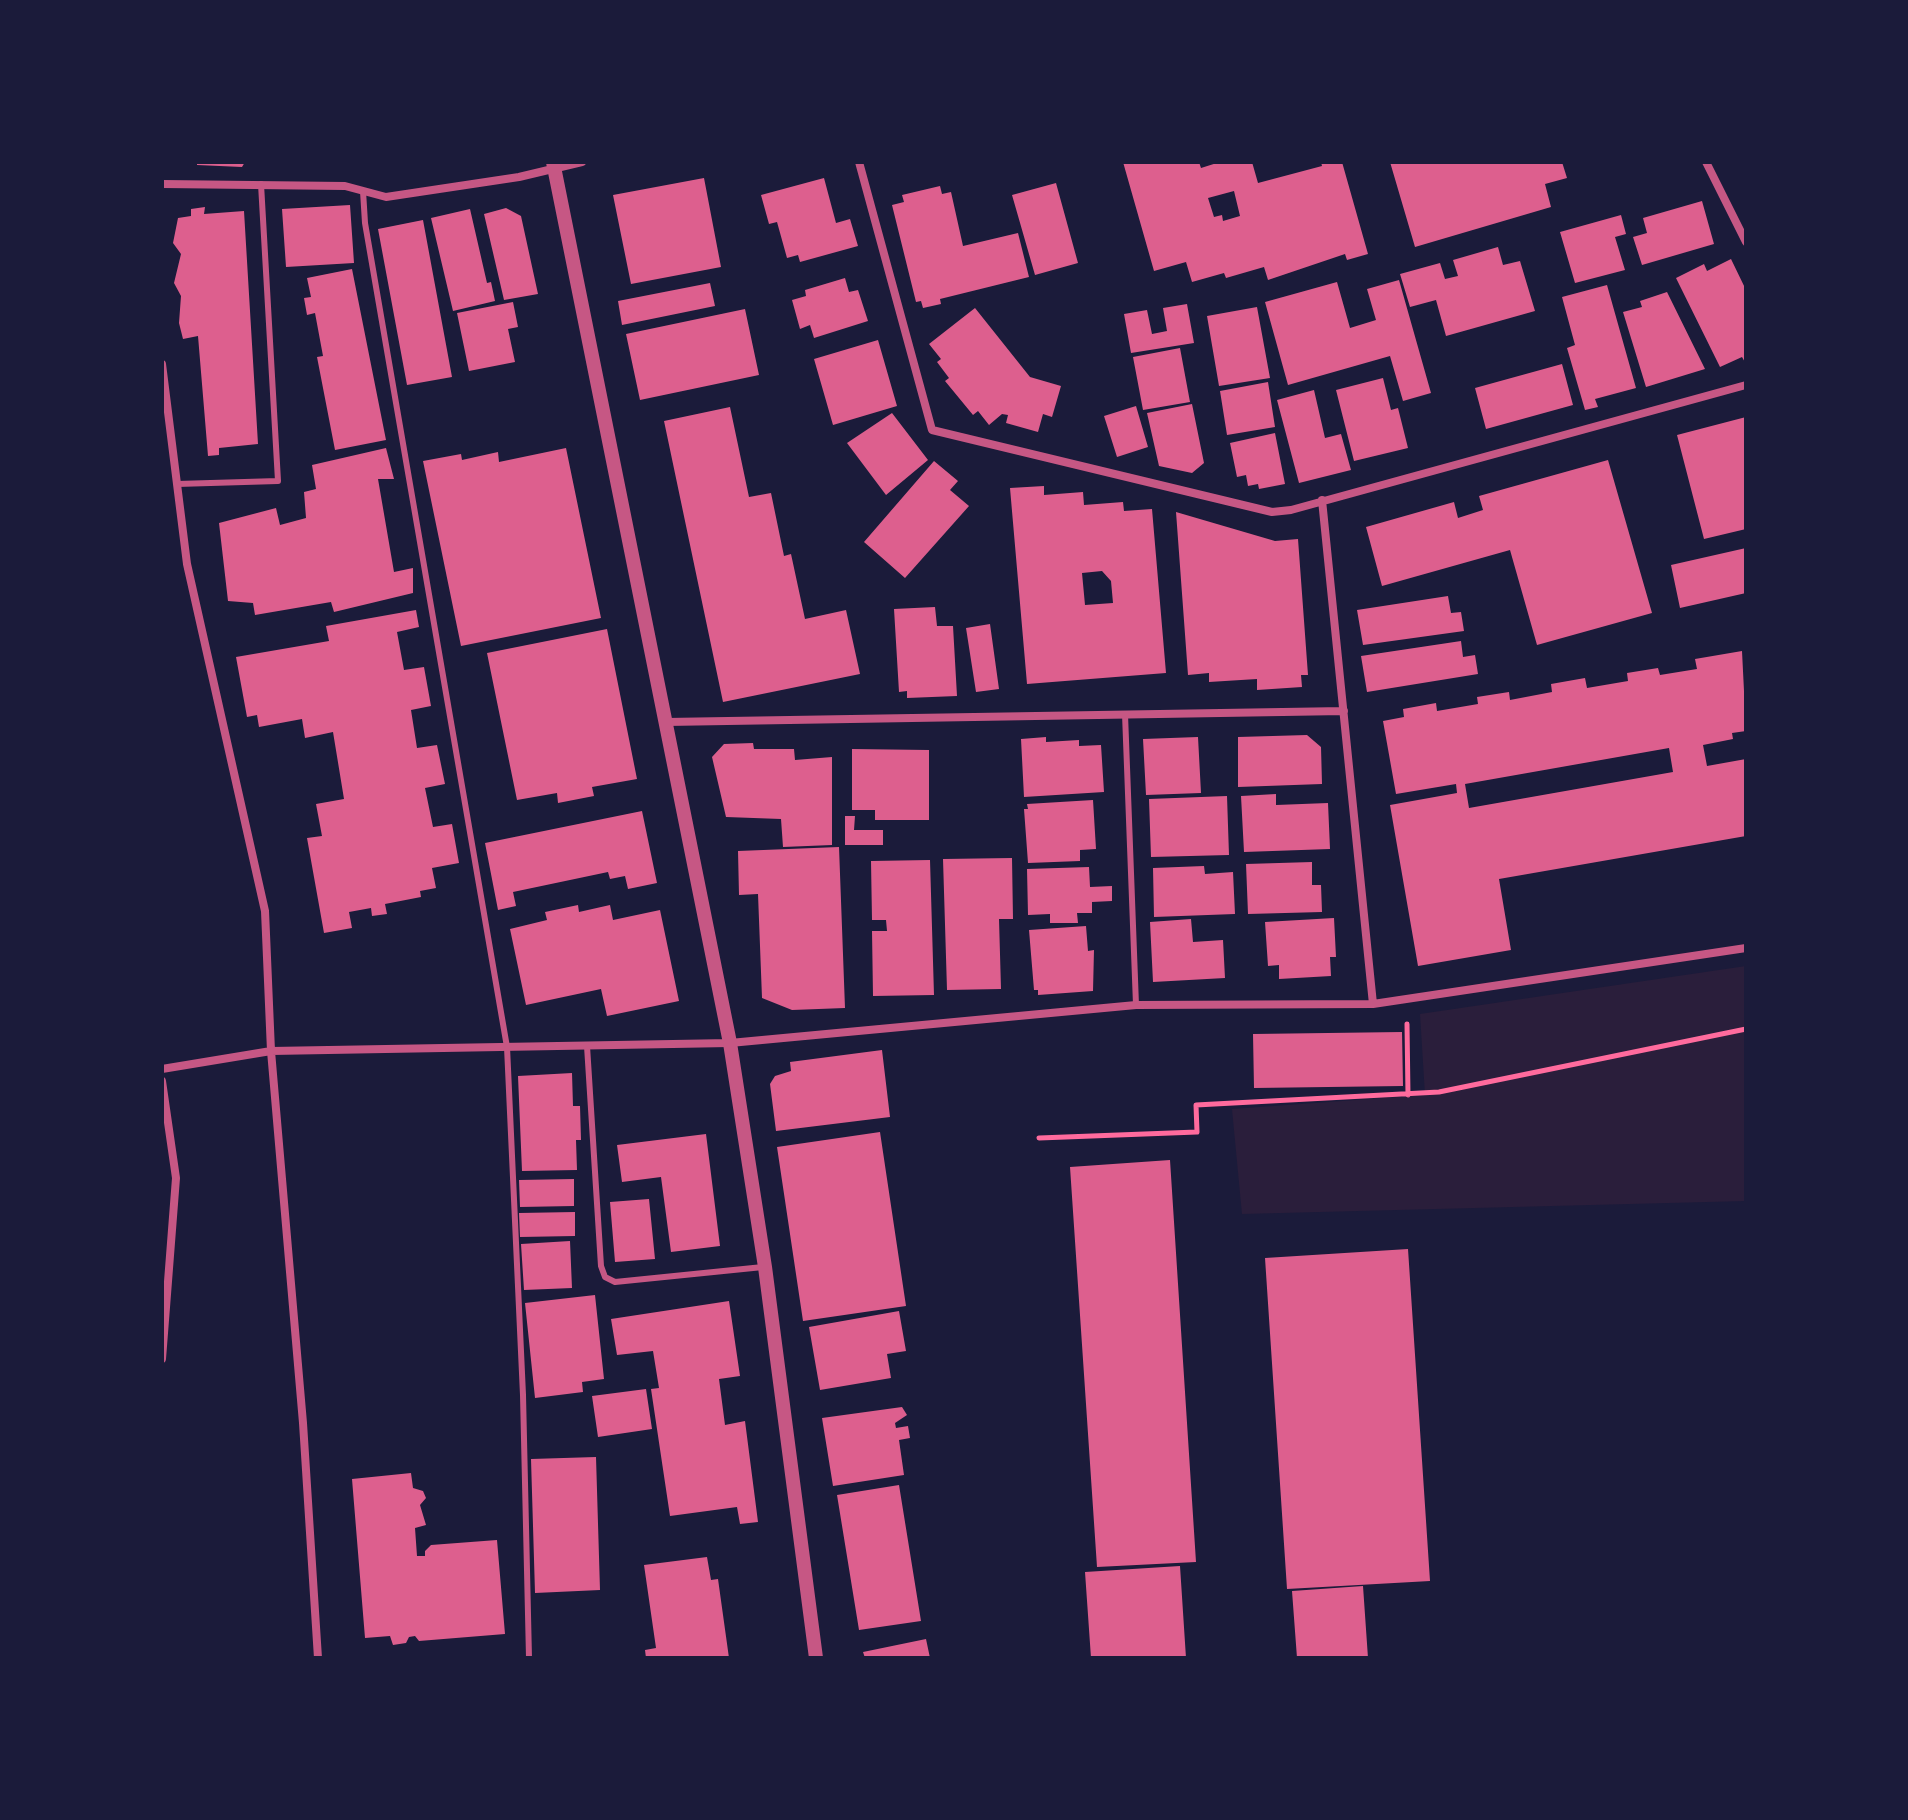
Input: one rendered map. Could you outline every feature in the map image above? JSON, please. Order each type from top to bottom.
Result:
[{"type":"street","points":[[162,184],[345,186],[386,197],[519,177],[553,165],[582,162]]},
{"type":"street","points":[[859,162],[932,430],[1272,512],[1746,385]]},
{"type":"street","points":[[1706,162],[1746,242]]},
{"type":"street","points":[[553,165],[730,1043],[765,1267],[816,1658]]},
{"type":"street","points":[[162,364],[187,564],[265,911],[271,1051],[303,1423],[318,1658]]},
{"type":"street","points":[[1322,500],[1373,1004]]},
{"type":"street","points":[[666,722],[1344,711]]},
{"type":"street","points":[[162,1069],[271,1051],[730,1043],[1136,1005],[1373,1004],[1746,948]]},
{"type":"street","points":[[162,1081],[176,1178],[162,1359]]},
{"type":"lane","points":[[177,484],[278,481],[261,184]]},
{"type":"lane","points":[[363,191],[365,223],[507,1047],[523,1395],[529,1658]]},
{"type":"lane","points":[[1125,714],[1136,1005]]},
{"type":"lane","points":[[587,1046],[601,1266],[605,1277],[615,1282],[765,1267]]},
{"type":"path","points":[[1406,999],[1408,1095]]},
{"type":"path","points":[[1039,1138],[1197,1132],[1196,1105],[1439,1092],[1746,1029]]},
{"type":"shaded area","points":[[1746,966],[1746,1201],[1242,1214],[1232,1109],[1425,1095],[1420,1014]]},
{"type":"building","points":[[197,162],[245,162],[242,167],[197,165]]},
{"type":"building","points":[[1123,162],[1199,162],[1201,168],[1220,162],[1252,162],[1258,183],[1322,166],[1321,162],[1342,162],[1368,254],[1347,260],[1345,254],[1268,280],[1264,267],[1226,278],[1224,273],[1192,282],[1186,262],[1154,271]],"holes":[[[1234,191],[1240,216],[1223,221],[1222,215],[1214,217],[1208,198]]]},
{"type":"building","points":[[1390,162],[1562,162],[1567,178],[1545,184],[1551,207],[1415,247]]},
{"type":"building","points":[[704,178],[721,267],[631,284],[613,195]]},
{"type":"building","points":[[824,178],[836,223],[850,219],[858,246],[800,262],[798,255],[787,258],[777,222],[769,224],[761,195]]},
{"type":"building","points":[[1056,183],[1078,263],[1035,275],[1012,195]]},
{"type":"building","points":[[940,186],[942,194],[951,192],[963,246],[1018,233],[1029,277],[940,299],[941,304],[923,308],[921,301],[916,302],[892,205],[904,202],[902,195]]},
{"type":"building","points":[[1702,201],[1714,244],[1642,265],[1633,237],[1647,233],[1643,218]]},
{"type":"building","points":[[350,205],[354,263],[286,267],[282,209]]},
{"type":"building","points":[[205,207],[204,214],[244,211],[258,444],[219,448],[219,455],[208,456],[198,336],[183,339],[179,323],[181,296],[174,283],[181,254],[173,243],[178,218],[191,216],[191,209]]},
{"type":"building","points":[[506,208],[521,216],[538,294],[504,300],[484,214]]},
{"type":"building","points":[[470,209],[487,283],[491,282],[495,301],[453,311],[431,218]]},
{"type":"building","points":[[1621,215],[1626,234],[1615,237],[1625,270],[1575,283],[1560,232]]},
{"type":"building","points":[[423,220],[452,377],[407,385],[378,229]]},
{"type":"building","points":[[1498,247],[1503,265],[1520,261],[1535,311],[1446,336],[1436,300],[1410,307],[1400,274],[1440,263],[1445,279],[1458,276],[1453,260]]},
{"type":"building","points":[[1731,259],[1746,290],[1746,364],[1742,357],[1720,367],[1676,278],[1704,264],[1707,271]]},
{"type":"building","points":[[352,269],[386,440],[335,450],[317,357],[323,356],[315,313],[307,315],[304,298],[311,297],[307,278]]},
{"type":"building","points":[[845,278],[849,292],[858,290],[868,321],[814,338],[810,325],[800,329],[792,300],[806,296],[805,290]]},
{"type":"building","points":[[1399,280],[1431,393],[1403,401],[1390,356],[1288,385],[1265,302],[1337,282],[1350,328],[1376,320],[1367,289]]},
{"type":"building","points":[[710,283],[715,306],[622,325],[618,301]]},
{"type":"building","points":[[1607,285],[1636,388],[1595,399],[1598,407],[1585,410],[1567,348],[1575,345],[1562,297]]},
{"type":"building","points":[[1667,292],[1705,369],[1646,387],[1623,312],[1642,307],[1640,301]]},
{"type":"building","points":[[513,302],[518,327],[508,329],[515,362],[469,371],[457,313]]},
{"type":"building","points":[[1187,304],[1194,343],[1131,353],[1124,314],[1147,310],[1152,334],[1167,331],[1163,308]]},
{"type":"building","points":[[1257,307],[1270,378],[1219,386],[1207,316]]},
{"type":"building","points":[[975,308],[1030,377],[1061,386],[1052,417],[1043,414],[1038,432],[1006,423],[1008,415],[1002,414],[989,425],[978,411],[973,415],[945,381],[949,378],[937,362],[941,359],[929,344]]},
{"type":"building","points":[[745,309],[759,375],[640,400],[626,334]]},
{"type":"building","points":[[878,340],[897,406],[833,425],[814,359]]},
{"type":"building","points":[[1180,348],[1190,402],[1143,410],[1133,357]]},
{"type":"building","points":[[1562,364],[1573,405],[1486,429],[1475,388]]},
{"type":"building","points":[[1383,378],[1391,410],[1398,408],[1408,448],[1354,461],[1336,390]]},
{"type":"building","points":[[1268,382],[1275,427],[1227,435],[1220,391]]},
{"type":"building","points":[[1314,390],[1325,438],[1341,434],[1351,470],[1299,483],[1277,400]]},
{"type":"building","points":[[1192,404],[1204,463],[1192,473],[1159,466],[1147,413]]},
{"type":"building","points":[[1136,406],[1148,447],[1117,457],[1104,416]]},
{"type":"building","points":[[730,407],[749,497],[771,493],[784,556],[791,554],[805,619],[846,610],[860,674],[723,702],[664,421]]},
{"type":"building","points":[[892,413],[928,460],[886,495],[847,443]]},
{"type":"building","points":[[1746,417],[1746,529],[1704,539],[1677,435]]},
{"type":"building","points":[[1275,433],[1285,484],[1259,489],[1258,484],[1248,486],[1246,475],[1237,477],[1230,443]]},
{"type":"building","points":[[386,448],[394,479],[378,479],[394,572],[413,568],[413,593],[334,612],[331,602],[255,615],[253,603],[228,601],[219,523],[276,508],[280,525],[306,518],[304,492],[316,489],[312,465]]},
{"type":"building","points":[[566,448],[601,618],[461,646],[423,461],[461,454],[462,460],[498,452],[499,462]]},
{"type":"building","points":[[1608,460],[1652,613],[1537,645],[1510,550],[1382,586],[1366,527],[1454,502],[1458,518],[1483,510],[1479,496]]},
{"type":"building","points":[[934,461],[958,481],[950,490],[969,506],[905,578],[864,542]]},
{"type":"building","points":[[1044,486],[1044,495],[1083,492],[1084,505],[1123,502],[1124,511],[1152,509],[1166,673],[1027,684],[1010,488]],"holes":[[[1102,571],[1111,581],[1113,603],[1085,605],[1082,573]]]},
{"type":"building","points":[[1176,512],[1275,541],[1298,539],[1308,675],[1301,675],[1302,687],[1257,690],[1257,679],[1209,682],[1209,673],[1188,675]]},
{"type":"building","points":[[1746,548],[1746,593],[1680,608],[1671,565]]},
{"type":"building","points":[[1448,596],[1451,613],[1461,612],[1464,631],[1363,645],[1357,610]]},
{"type":"building","points":[[935,607],[937,626],[953,626],[957,696],[907,698],[907,691],[899,692],[894,609]]},
{"type":"building","points":[[416,610],[419,627],[397,632],[404,670],[424,667],[431,706],[411,710],[417,748],[437,745],[445,784],[425,788],[433,827],[452,824],[459,863],[432,868],[436,888],[420,891],[421,897],[385,904],[387,914],[372,916],[371,908],[349,912],[352,928],[324,933],[307,838],[322,836],[316,804],[344,799],[333,732],[305,738],[302,719],[259,727],[257,715],[247,717],[236,657],[329,641],[326,626]]},
{"type":"building","points":[[990,624],[999,689],[976,692],[966,628]]},
{"type":"building","points":[[607,629],[637,779],[592,787],[594,796],[558,803],[557,793],[517,800],[487,653]]},
{"type":"building","points":[[1461,641],[1463,657],[1475,655],[1478,674],[1367,692],[1361,656]]},
{"type":"building","points":[[1742,651],[1746,731],[1732,733],[1733,739],[1703,745],[1707,766],[1746,759],[1746,836],[1499,879],[1511,950],[1418,966],[1390,805],[1457,793],[1456,784],[1396,794],[1383,721],[1404,717],[1403,709],[1436,703],[1437,711],[1478,704],[1477,697],[1509,692],[1510,700],[1552,692],[1551,684],[1585,678],[1587,688],[1628,681],[1627,673],[1658,668],[1660,675],[1697,669],[1695,659]],"holes":[[[1669,748],[1673,772],[1469,808],[1465,784]]]},
{"type":"building","points":[[1307,735],[1321,747],[1322,784],[1238,787],[1238,737]]},
{"type":"building","points":[[1046,737],[1046,742],[1079,740],[1079,746],[1101,745],[1104,792],[1024,797],[1021,739]]},
{"type":"building","points":[[1198,737],[1201,793],[1146,795],[1143,739]]},
{"type":"building","points":[[753,743],[754,749],[794,749],[795,760],[832,757],[832,845],[783,847],[781,819],[726,817],[712,757],[724,744]]},
{"type":"building","points":[[852,749],[929,750],[929,820],[875,820],[875,810],[852,810]]},
{"type":"building","points":[[1276,794],[1276,805],[1328,803],[1330,849],[1244,852],[1241,796]]},
{"type":"building","points":[[1227,796],[1229,855],[1151,857],[1149,799]]},
{"type":"building","points":[[1093,800],[1096,849],[1080,850],[1080,861],[1028,863],[1024,809],[1028,809],[1027,804]]},
{"type":"building","points":[[642,811],[657,883],[628,889],[625,876],[610,879],[608,872],[513,892],[516,906],[498,910],[485,843]]},
{"type":"building","points":[[845,816],[855,816],[854,830],[883,830],[883,845],[845,845]]},
{"type":"building","points":[[839,847],[845,1008],[792,1010],[762,998],[758,894],[739,895],[738,851]]},
{"type":"building","points":[[1012,858],[1013,919],[999,919],[1001,989],[947,990],[943,859]]},
{"type":"building","points":[[930,860],[934,995],[873,996],[872,931],[887,931],[886,920],[872,920],[871,861]]},
{"type":"building","points":[[1312,862],[1312,885],[1321,885],[1322,912],[1248,914],[1246,864]]},
{"type":"building","points":[[1204,866],[1205,874],[1233,872],[1235,914],[1154,917],[1153,868]]},
{"type":"building","points":[[1089,867],[1090,887],[1112,886],[1112,901],[1092,902],[1092,913],[1077,913],[1078,923],[1050,923],[1050,914],[1028,915],[1027,869]]},
{"type":"building","points":[[578,905],[579,912],[610,905],[613,920],[660,910],[679,1001],[607,1016],[601,989],[526,1005],[510,929],[547,920],[545,912]]},
{"type":"building","points":[[1334,918],[1336,957],[1330,957],[1331,976],[1279,979],[1279,965],[1268,966],[1265,922]]},
{"type":"building","points":[[1191,919],[1193,942],[1223,940],[1225,978],[1153,982],[1150,922]]},
{"type":"building","points":[[1086,926],[1088,951],[1094,950],[1093,991],[1038,995],[1038,990],[1034,990],[1029,930]]},
{"type":"building","points":[[1402,1032],[1403,1086],[1254,1088],[1253,1034]]},
{"type":"building","points":[[882,1050],[890,1117],[776,1131],[770,1084],[775,1076],[791,1071],[790,1062]]},
{"type":"building","points":[[572,1073],[573,1106],[580,1106],[581,1140],[576,1140],[577,1170],[522,1171],[518,1076]]},
{"type":"building","points":[[880,1132],[906,1306],[803,1321],[777,1147]]},
{"type":"building","points":[[706,1134],[720,1246],[671,1252],[661,1177],[622,1182],[617,1145]]},
{"type":"building","points":[[1170,1160],[1196,1562],[1097,1567],[1070,1167]]},
{"type":"building","points":[[574,1179],[574,1206],[520,1207],[519,1180]]},
{"type":"building","points":[[649,1199],[655,1259],[615,1262],[610,1202]]},
{"type":"building","points":[[575,1212],[575,1236],[520,1237],[519,1213]]},
{"type":"building","points":[[570,1241],[572,1288],[524,1290],[521,1244]]},
{"type":"building","points":[[1408,1249],[1430,1581],[1287,1589],[1265,1258]]},
{"type":"building","points":[[595,1295],[604,1379],[582,1382],[583,1392],[535,1398],[525,1303]]},
{"type":"building","points":[[729,1301],[740,1376],[719,1379],[725,1425],[745,1421],[758,1522],[740,1524],[737,1507],[670,1516],[651,1389],[659,1388],[653,1351],[617,1355],[611,1319]]},
{"type":"building","points":[[899,1311],[906,1351],[887,1354],[891,1378],[820,1390],[809,1327]]},
{"type":"building","points":[[646,1389],[652,1429],[598,1437],[592,1396]]},
{"type":"building","points":[[902,1407],[907,1415],[895,1423],[896,1428],[908,1426],[910,1438],[899,1440],[904,1475],[833,1486],[822,1418]]},
{"type":"building","points":[[596,1457],[600,1590],[535,1593],[531,1459]]},
{"type":"building","points":[[411,1473],[413,1488],[423,1491],[426,1498],[420,1505],[426,1525],[415,1528],[417,1556],[425,1556],[431,1545],[497,1540],[505,1634],[419,1641],[415,1636],[409,1637],[406,1643],[393,1645],[390,1636],[365,1638],[352,1479]]},
{"type":"building","points":[[899,1485],[921,1621],[859,1630],[837,1495]]},
{"type":"building","points":[[707,1557],[711,1580],[718,1579],[729,1658],[646,1658],[645,1650],[656,1648],[644,1565]]},
{"type":"building","points":[[1180,1566],[1186,1658],[1091,1658],[1085,1572]]},
{"type":"building","points":[[1363,1586],[1368,1658],[1297,1658],[1292,1591]]},
{"type":"building","points":[[926,1639],[930,1658],[865,1658],[863,1652]]}]
